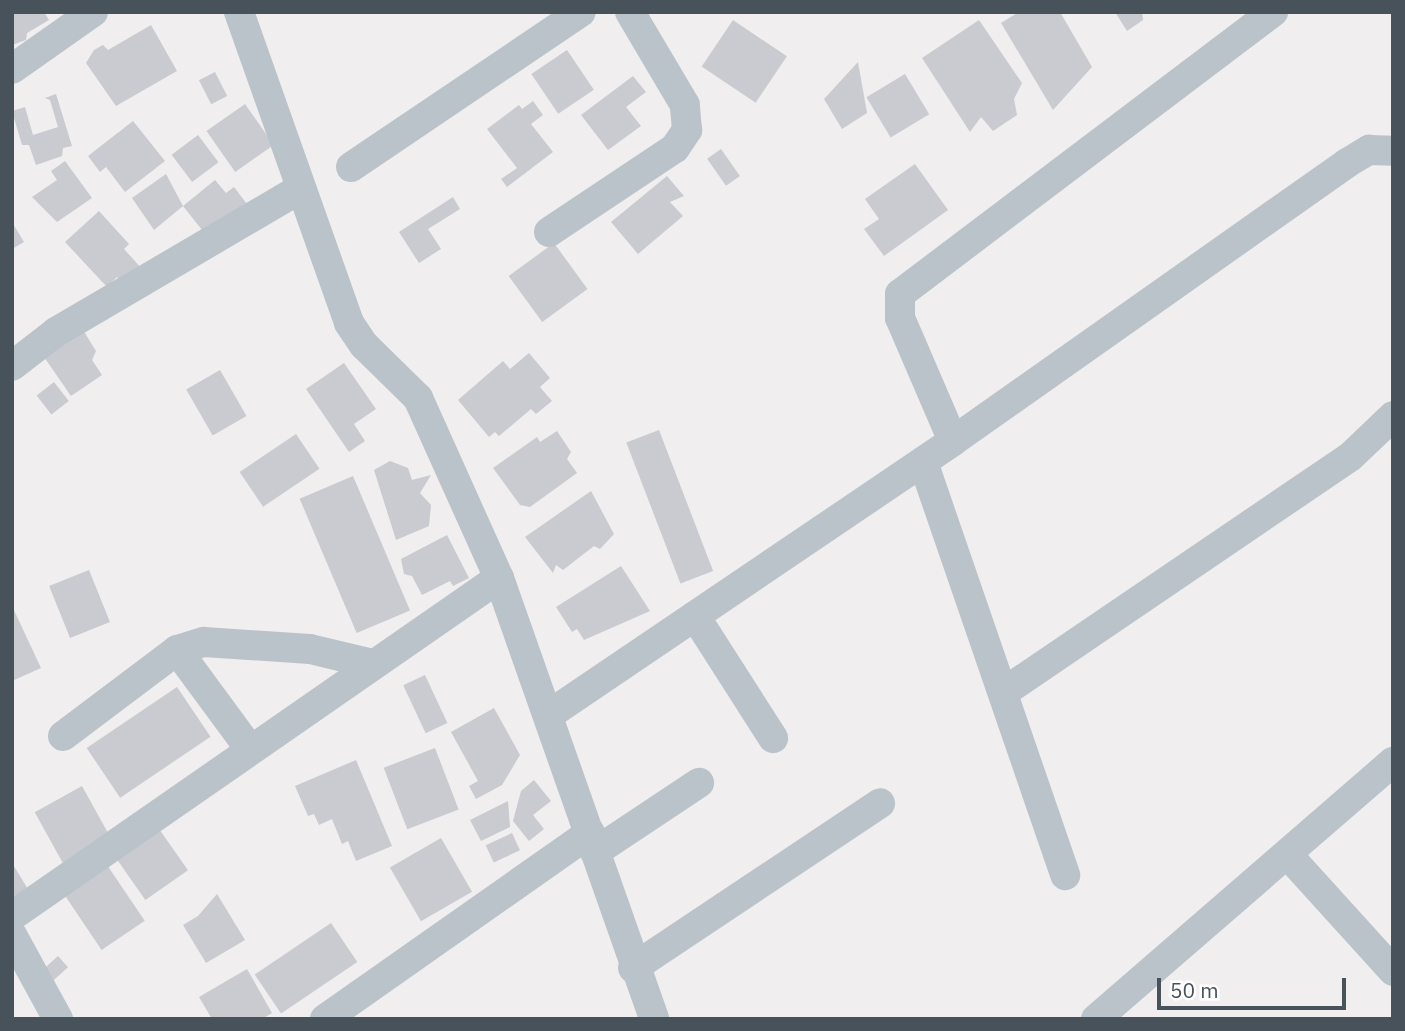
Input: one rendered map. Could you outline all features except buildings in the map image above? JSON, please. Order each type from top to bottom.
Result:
[{"type":"street","points":[[12,69],[93,12]]},
{"type":"street","points":[[239,12],[349,323],[364,345],[418,398],[499,578],[550,714],[650,1017]]},
{"type":"street","points":[[351,167],[581,12]]},
{"type":"street","points":[[549,232],[675,148],[687,130],[685,105],[630,12]]},
{"type":"street","points":[[953,441],[901,318],[900,294],[1273,12]]},
{"type":"street","points":[[550,714],[923,462],[1347,163],[1369,150],[1393,151]]},
{"type":"street","points":[[12,366],[56,332],[301,188]]},
{"type":"street","points":[[1004,692],[1350,457],[1393,416]]},
{"type":"street","points":[[923,462],[1065,875]]},
{"type":"street","points":[[12,916],[499,578]]},
{"type":"street","points":[[695,616],[773,738]]},
{"type":"street","points":[[63,736],[177,650],[204,642],[249,642],[310,649],[373,664]]},
{"type":"street","points":[[177,650],[250,749]]},
{"type":"street","points":[[1096,1019],[1393,762]]},
{"type":"street","points":[[325,1019],[593,842],[699,783]]},
{"type":"street","points":[[633,968],[880,803]]},
{"type":"street","points":[[1287,855],[1388,957]]},
{"type":"street","points":[[12,935],[58,1019]]}]
